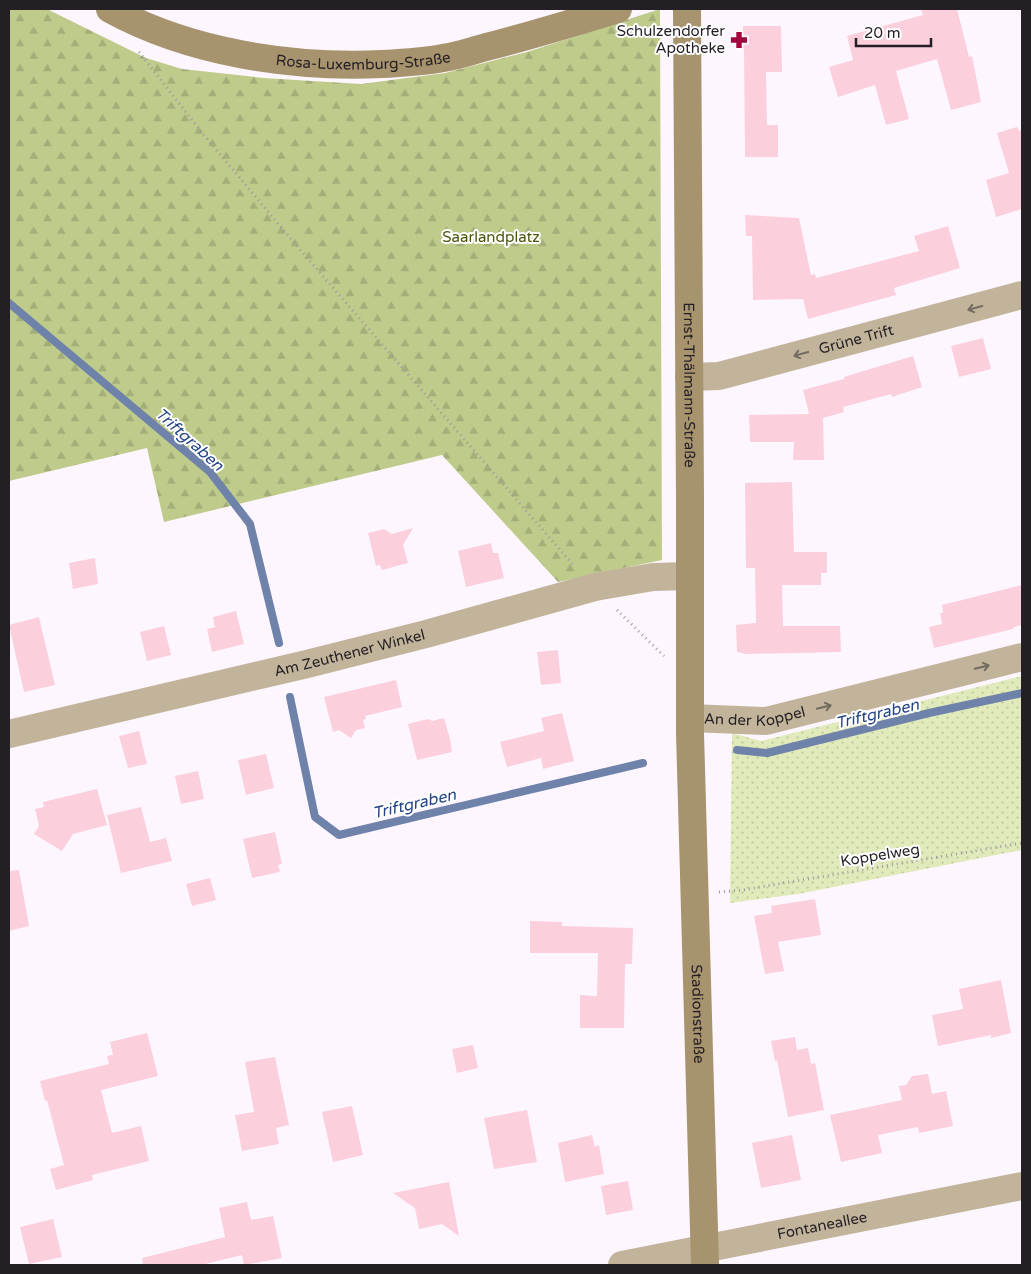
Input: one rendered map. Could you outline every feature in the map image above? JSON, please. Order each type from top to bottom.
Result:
[{"type":"street","name":"Rosa-Luxemburg-Straße","points":[[122,14],[191,41],[236,53],[302,63],[358,65],[403,63],[442,58],[618,9]]},
{"type":"street","name":"Ernst-Thälmann-Straße","points":[[687,9],[690,762]]},
{"type":"street","name":"Grüne Trift","points":[[689,377],[720,376],[1022,295]]},
{"type":"street","name":"Am Zeuthener Winkel","points":[[9,734],[307,664],[426,634],[595,587],[653,577],[690,576]]},
{"type":"street","name":"An der Koppel","points":[[690,718],[766,721],[1022,657]]},
{"type":"street","name":"Stadionstraße","points":[[690,762],[705,1257]]},
{"type":"street","name":"Fontaneallee","points":[[622,1265],[705,1257],[1022,1186]]},
{"type":"path","points":[[122,14],[137,50],[202,134],[575,567]]},
{"type":"path","points":[[595,587],[665,658]]},
{"type":"path","name":"Koppelweg","points":[[742,890],[1022,843]]},
{"type":"green space","name":"Saarlandplatz","points":[[9,9],[47,9],[146,58],[182,69],[264,78],[361,84],[445,73],[527,52],[660,9],[662,560],[558,582],[442,455],[164,522],[147,448],[9,481]]},
{"type":"green space","points":[[1022,676],[1022,850],[798,894],[730,903],[732,733],[761,741]]},
{"type":"building","points":[[921,9],[957,9],[969,57],[972,56],[981,102],[951,110],[937,59],[896,71],[909,119],[886,125],[875,85],[838,97],[829,67],[853,60],[847,36],[923,15]]},
{"type":"building","points":[[743,26],[781,26],[782,72],[766,72],[767,125],[778,125],[778,157],[745,157],[744,49],[737,49],[736,30],[743,30]]},
{"type":"building","points":[[1017,127],[1019,131],[1022,130],[1022,209],[996,217],[986,180],[1009,173],[997,133]]},
{"type":"building","points":[[745,215],[799,218],[811,275],[815,274],[816,278],[919,251],[914,236],[948,226],[960,268],[894,288],[896,295],[808,319],[803,299],[753,300],[752,236],[746,236]]},
{"type":"building","points":[[983,338],[991,369],[959,377],[951,346]]},
{"type":"building","points":[[913,356],[922,387],[892,397],[891,394],[843,407],[844,412],[823,418],[824,460],[793,460],[794,442],[750,442],[749,415],[809,414],[803,390],[844,379],[844,377]]},
{"type":"building","points":[[792,482],[794,552],[827,552],[827,573],[821,573],[821,585],[782,585],[783,626],[840,626],[841,652],[746,654],[737,652],[736,625],[756,623],[755,568],[746,568],[745,483]]},
{"type":"building","points":[[413,528],[403,545],[408,563],[382,570],[380,565],[376,566],[368,533],[384,529],[392,534]]},
{"type":"building","points":[[491,543],[493,553],[498,553],[504,578],[466,587],[458,551]]},
{"type":"building","points":[[95,558],[98,584],[73,589],[69,563]]},
{"type":"building","points":[[1022,585],[1022,625],[1013,629],[934,648],[929,627],[942,624],[940,613],[943,613],[942,605]]},
{"type":"building","points":[[236,611],[244,644],[212,652],[207,629],[215,627],[213,617]]},
{"type":"building","points":[[39,617],[55,685],[24,692],[9,625]]},
{"type":"building","points":[[164,626],[171,655],[147,661],[140,632]]},
{"type":"building","points":[[558,650],[561,683],[541,685],[537,652]]},
{"type":"building","points":[[396,680],[402,707],[365,716],[366,719],[363,720],[365,728],[356,730],[351,738],[339,730],[333,732],[324,697]]},
{"type":"building","points":[[562,713],[574,761],[543,769],[541,758],[507,767],[500,742],[544,731],[541,718]]},
{"type":"building","points":[[444,718],[452,752],[417,760],[408,724],[428,719],[432,721]]},
{"type":"building","points":[[139,731],[147,764],[128,768],[119,736]]},
{"type":"building","points":[[266,754],[274,788],[246,795],[238,760]]},
{"type":"building","points":[[198,771],[204,799],[181,804],[175,776]]},
{"type":"building","points":[[97,789],[107,825],[73,834],[62,851],[34,834],[39,826],[35,809],[44,807],[43,802]]},
{"type":"building","points":[[141,807],[150,842],[166,838],[172,861],[121,873],[107,815]]},
{"type":"building","points":[[275,832],[282,864],[278,865],[280,872],[252,878],[243,839]]},
{"type":"building","points":[[19,870],[29,926],[9,931],[9,871]]},
{"type":"building","points":[[210,878],[216,900],[192,906],[186,884]]},
{"type":"building","points":[[815,899],[821,935],[778,942],[784,971],[765,974],[754,916],[772,913],[771,906]]},
{"type":"building","points":[[530,921],[562,922],[562,926],[633,928],[632,964],[625,964],[624,1028],[580,1028],[580,995],[597,996],[598,953],[530,953]]},
{"type":"building","points":[[1001,980],[1011,1033],[991,1038],[991,1035],[938,1046],[932,1015],[963,1009],[959,989]]},
{"type":"building","points":[[147,1033],[158,1076],[101,1090],[112,1133],[141,1126],[149,1161],[92,1175],[93,1180],[56,1190],[50,1169],[64,1165],[47,1100],[45,1101],[40,1081],[109,1064],[107,1056],[113,1055],[110,1042]]},
{"type":"building","points":[[795,1037],[797,1050],[808,1048],[811,1064],[815,1063],[824,1110],[788,1117],[777,1060],[775,1061],[771,1041]]},
{"type":"building","points":[[473,1045],[478,1068],[457,1073],[452,1049]]},
{"type":"building","points":[[275,1057],[289,1125],[276,1128],[279,1144],[242,1151],[235,1115],[254,1112],[245,1062]]},
{"type":"building","points":[[928,1074],[932,1094],[946,1091],[953,1126],[919,1133],[918,1127],[878,1135],[882,1153],[841,1162],[830,1115],[902,1100],[899,1086],[906,1085],[912,1076]]},
{"type":"building","points":[[352,1106],[363,1155],[333,1162],[322,1112]]},
{"type":"building","points":[[527,1110],[537,1162],[494,1169],[484,1118]]},
{"type":"building","points":[[592,1135],[595,1147],[599,1145],[604,1174],[565,1182],[558,1143]]},
{"type":"building","points":[[792,1135],[801,1180],[761,1188],[752,1143]]},
{"type":"building","points":[[628,1181],[633,1210],[606,1215],[601,1186]]},
{"type":"building","points":[[449,1182],[459,1236],[442,1224],[419,1229],[415,1208],[393,1193]]},
{"type":"building","points":[[247,1202],[251,1220],[273,1216],[282,1258],[244,1265],[242,1255],[201,1265],[143,1265],[142,1258],[225,1237],[219,1208]]},
{"type":"building","points":[[53,1219],[62,1257],[29,1264],[20,1227]]},
{"type":"waterway","name":"Triftgraben","points":[[9,303],[210,472],[250,524],[279,643]]},
{"type":"waterway","name":"Triftgraben","points":[[737,750],[767,753],[929,713],[1022,693]]},
{"type":"waterway","name":"Triftgraben","points":[[290,697],[315,817],[339,835],[643,763]]},
{"type":"place","name":"Schulzendorfer Apotheke","points":[[739,40]]}]
